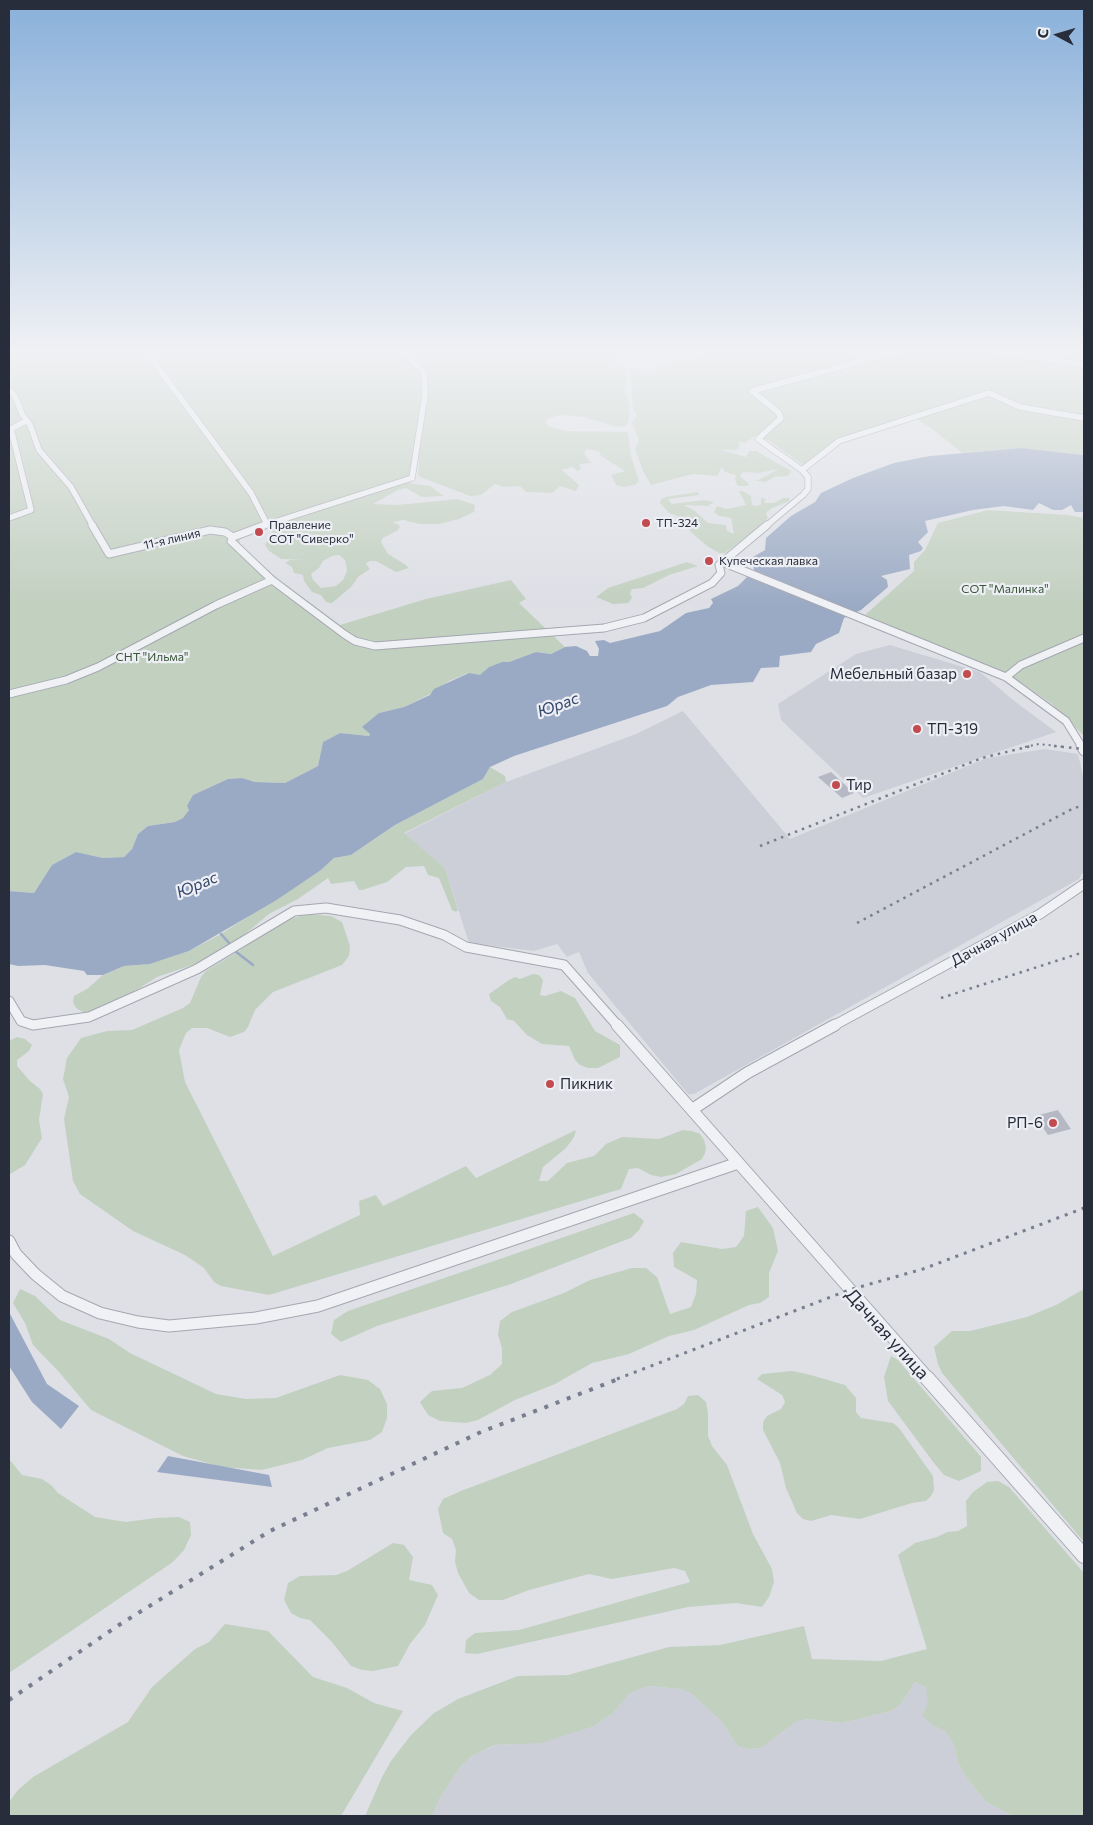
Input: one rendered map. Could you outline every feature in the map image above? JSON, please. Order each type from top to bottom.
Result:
[{"type":"street","points":[[9,518],[31,510],[13,435]]},
{"type":"street","name":"11-я линия","points":[[35,435],[39,450],[76,494],[109,554],[210,530],[225,532],[233,537]]},
{"type":"street","points":[[208,435],[251,493],[267,524]]},
{"type":"street","points":[[419,435],[412,478],[267,524],[233,537],[231,541],[238,550],[272,580],[356,641],[386,646],[432,640],[560,633],[623,624],[644,618],[712,583],[721,573],[719,565],[722,562],[803,496],[810,483],[808,477],[802,470],[758,439],[762,435]]},
{"type":"street","points":[[802,470],[839,441],[857,435]]},
{"type":"street","points":[[722,562],[1006,677],[1066,721],[1084,751]]},
{"type":"street","points":[[9,694],[48,682],[66,680],[98,667],[216,605],[272,580]]},
{"type":"street","points":[[1006,677],[1020,665],[1084,638]]},
{"type":"street","name":"Дачная улица","points":[[693,1109],[747,1073],[1040,914],[1084,884]]},
{"type":"street","name":"Дачная улица","points":[[9,1001],[21,1021],[33,1025],[58,1023],[89,1017],[197,968],[287,914],[310,908],[326,908],[400,920],[444,935],[466,947],[564,965],[693,1109],[738,1163],[1084,1556]]},
{"type":"street","points":[[9,1241],[16,1254],[35,1274],[62,1296],[100,1313],[138,1322],[170,1326],[256,1318],[318,1306],[738,1163]]},
{"type":"shaded area","points":[[890,645],[980,672],[1013,700],[1056,732],[863,798],[781,720],[778,704],[856,654]]},
{"type":"shaded area","points":[[683,711],[790,839],[987,758],[1045,749],[1078,754],[1084,780],[1084,870],[1079,879],[694,1094],[688,1094],[588,973],[579,952],[567,957],[557,944],[534,951],[469,943],[445,868],[404,834],[506,782],[636,734]]},
{"type":"shaded area","points":[[915,1682],[926,1687],[934,1726],[945,1731],[954,1745],[958,1762],[966,1777],[986,1802],[1013,1816],[432,1816],[440,1798],[455,1775],[472,1756],[496,1745],[519,1744],[594,1726],[613,1713],[629,1694],[648,1686],[681,1689],[692,1694],[722,1722],[738,1747],[749,1749],[761,1748],[797,1721],[808,1719],[842,1723],[891,1711],[901,1704]]},
{"type":"green space","name":"СНТ \"Ильма\"","points":[[9,435],[628,435],[631,456],[639,481],[635,485],[624,487],[616,485],[611,475],[625,471],[601,456],[599,451],[587,449],[584,452],[592,463],[580,464],[581,469],[577,471],[573,467],[562,470],[579,485],[576,491],[560,486],[552,493],[526,492],[520,486],[504,487],[495,484],[481,495],[470,496],[418,476],[419,455],[412,481],[409,483],[430,486],[444,496],[422,497],[406,488],[398,490],[373,504],[397,505],[458,499],[475,505],[474,512],[459,519],[439,524],[420,524],[403,520],[393,522],[400,526],[398,530],[383,538],[381,542],[388,554],[409,568],[396,572],[376,561],[369,561],[366,564],[370,569],[358,577],[351,587],[332,603],[326,602],[321,595],[312,592],[304,581],[303,575],[294,573],[292,567],[285,563],[290,560],[304,560],[281,559],[269,551],[265,545],[276,525],[251,532],[240,539],[239,545],[277,578],[340,625],[426,599],[511,580],[526,599],[519,603],[565,647],[551,654],[536,652],[509,662],[502,662],[489,667],[480,676],[468,673],[449,681],[430,694],[404,707],[379,713],[369,736],[340,733],[323,742],[318,766],[285,783],[255,782],[242,778],[228,779],[193,795],[189,810],[184,818],[175,822],[148,826],[138,834],[132,849],[124,857],[103,858],[76,852],[52,865],[34,893],[9,891]],"holes":[[[339,555],[345,560],[347,571],[343,580],[336,586],[321,588],[313,580],[311,574],[319,568],[323,561],[332,556]]]},
{"type":"green space","points":[[637,435],[853,435],[837,440],[803,465],[768,440],[755,436],[745,443],[738,442],[740,446],[736,450],[721,450],[746,457],[749,451],[756,451],[791,471],[788,476],[775,477],[765,482],[756,481],[779,469],[758,473],[743,472],[740,476],[749,484],[748,486],[738,486],[735,480],[736,475],[725,472],[722,467],[717,476],[693,474],[651,485],[643,471],[635,449],[639,441]]},
{"type":"green space","points":[[940,435],[1084,435],[1084,455],[1021,448],[962,453]]},
{"type":"green space","points":[[739,491],[743,491],[751,496],[752,505],[755,506],[761,505],[761,498],[766,499],[764,502],[766,503],[774,503],[783,498],[789,498],[790,501],[772,508],[766,513],[768,518],[765,522],[725,553],[719,553],[707,546],[691,532],[683,521],[689,521],[697,526],[699,524],[669,513],[660,503],[661,499],[665,497],[698,492],[699,495],[668,499],[672,504],[704,500],[714,502],[708,506],[684,505],[695,511],[708,523],[726,525],[727,531],[734,534],[731,518],[719,516],[714,512],[717,506],[726,509],[746,505]]},
{"type":"green space","name":"СОТ \"Малинка\"","points":[[988,510],[1068,515],[1084,518],[1084,736],[1052,704],[1016,679],[865,615],[914,571],[914,562],[925,550],[938,523]]},
{"type":"green space","points":[[687,562],[698,566],[669,575],[643,588],[632,589],[630,593],[632,598],[628,603],[613,604],[596,597],[608,588]]},
{"type":"green space","points":[[490,767],[505,776],[506,782],[404,833],[445,868],[458,910],[456,912],[452,910],[439,878],[428,875],[424,866],[406,867],[387,882],[362,890],[359,890],[354,881],[331,884],[328,878],[298,899],[269,914],[238,940],[201,962],[157,977],[127,996],[86,1014],[76,1008],[73,1002],[74,996],[87,989],[103,975],[124,966],[150,964],[189,951],[221,934],[321,870],[334,858],[351,855],[395,825],[483,779]]},
{"type":"green space","points":[[309,914],[331,916],[342,922],[350,946],[349,956],[342,965],[273,992],[255,1010],[244,1032],[230,1037],[207,1028],[192,1028],[186,1033],[179,1050],[185,1082],[273,1256],[360,1215],[359,1201],[376,1195],[383,1206],[466,1166],[476,1178],[576,1130],[574,1137],[566,1148],[543,1167],[539,1181],[548,1181],[567,1163],[594,1156],[606,1144],[622,1137],[659,1139],[683,1130],[692,1131],[700,1134],[704,1140],[706,1147],[702,1159],[676,1174],[661,1177],[651,1175],[638,1168],[629,1169],[621,1189],[269,1295],[221,1286],[214,1282],[204,1268],[185,1255],[133,1231],[80,1194],[73,1181],[64,1119],[69,1097],[63,1079],[67,1058],[81,1038],[107,1031],[132,1030],[183,1008],[190,1003],[201,977],[206,971],[242,949],[278,922]]},
{"type":"green space","points":[[533,974],[539,975],[543,980],[540,995],[545,996],[561,991],[575,998],[595,1031],[620,1045],[620,1057],[598,1068],[588,1068],[580,1065],[575,1060],[569,1046],[542,1044],[527,1035],[514,1021],[507,1019],[500,1007],[491,1001],[489,994],[515,977],[520,979]]},
{"type":"green space","points":[[17,1037],[25,1039],[32,1045],[29,1051],[17,1060],[17,1066],[43,1094],[39,1120],[42,1138],[25,1165],[10,1174],[9,1041]]},
{"type":"green space","points":[[758,1207],[773,1228],[778,1251],[769,1273],[769,1297],[760,1303],[749,1305],[694,1330],[669,1336],[629,1354],[592,1363],[555,1384],[515,1400],[478,1420],[466,1423],[440,1421],[428,1415],[420,1402],[432,1391],[462,1388],[490,1375],[502,1364],[502,1348],[498,1335],[500,1321],[512,1312],[564,1293],[590,1280],[632,1268],[646,1268],[657,1277],[670,1314],[691,1307],[696,1294],[697,1280],[674,1267],[673,1253],[681,1242],[722,1249],[736,1247],[744,1236],[746,1211]]},
{"type":"green space","points":[[634,1213],[644,1221],[631,1238],[511,1284],[377,1326],[341,1342],[331,1334],[334,1320],[348,1311]]},
{"type":"green space","points":[[20,1289],[35,1296],[60,1320],[109,1339],[130,1353],[216,1394],[246,1399],[276,1398],[340,1375],[368,1380],[380,1389],[387,1404],[387,1418],[382,1432],[370,1440],[328,1448],[302,1460],[262,1470],[222,1467],[183,1456],[91,1410],[33,1345],[25,1323],[13,1303]]},
{"type":"green space","points":[[1084,1289],[1084,1542],[942,1373],[934,1347],[952,1331],[970,1331],[1027,1317],[1056,1305]]},
{"type":"green space","points":[[891,1356],[898,1360],[981,1457],[981,1471],[959,1481],[944,1475],[934,1463],[888,1401],[884,1377]]},
{"type":"green space","points":[[792,1371],[845,1385],[856,1398],[856,1412],[861,1418],[893,1423],[899,1428],[933,1476],[934,1490],[931,1496],[926,1501],[912,1503],[860,1519],[831,1515],[811,1521],[803,1519],[797,1513],[786,1488],[780,1463],[763,1430],[763,1422],[767,1416],[781,1409],[785,1402],[782,1395],[757,1379],[762,1374]]},
{"type":"green space","points":[[698,1395],[706,1402],[708,1436],[712,1446],[727,1465],[753,1534],[772,1569],[774,1582],[769,1597],[762,1607],[736,1603],[688,1607],[477,1654],[465,1653],[466,1640],[475,1633],[519,1630],[690,1582],[685,1571],[674,1568],[612,1579],[589,1574],[529,1590],[503,1600],[479,1600],[469,1593],[458,1573],[455,1562],[456,1550],[452,1539],[443,1533],[438,1509],[443,1499],[677,1409],[684,1404],[688,1396]]},
{"type":"green space","points":[[9,1459],[22,1475],[42,1479],[58,1493],[95,1517],[126,1522],[179,1517],[190,1522],[191,1535],[184,1550],[173,1562],[9,1673]]},
{"type":"green space","points":[[998,1481],[1009,1487],[1084,1573],[1084,1816],[1013,1816],[986,1802],[966,1777],[958,1762],[954,1745],[945,1731],[934,1726],[923,1716],[928,1702],[926,1687],[915,1682],[901,1704],[891,1711],[842,1723],[808,1719],[797,1721],[761,1748],[749,1749],[738,1747],[722,1722],[692,1694],[681,1689],[648,1686],[629,1694],[613,1713],[594,1726],[541,1743],[495,1745],[472,1756],[455,1775],[440,1798],[432,1816],[365,1816],[391,1761],[411,1735],[434,1713],[458,1699],[518,1676],[568,1675],[669,1647],[720,1645],[804,1626],[812,1659],[881,1661],[927,1649],[898,1555],[915,1543],[947,1532],[958,1531],[967,1526],[966,1501],[973,1492],[987,1482]]},
{"type":"green space","points":[[393,1543],[404,1545],[413,1557],[409,1580],[432,1585],[438,1595],[425,1625],[410,1644],[398,1666],[373,1671],[362,1670],[351,1666],[331,1641],[310,1620],[300,1618],[291,1613],[284,1600],[288,1583],[300,1576],[336,1575],[347,1571]]},
{"type":"green space","points":[[225,1624],[268,1631],[313,1677],[347,1688],[374,1703],[403,1711],[341,1816],[9,1816],[9,1802],[18,1790],[33,1777],[128,1722],[152,1687],[195,1649],[209,1642]]},
{"type":"water","name":"Юрас","points":[[1021,448],[1084,455],[1084,512],[1075,512],[1071,505],[1062,510],[1053,510],[1039,503],[1033,510],[1004,506],[973,510],[925,521],[928,532],[918,542],[923,548],[921,551],[909,555],[910,569],[881,576],[887,580],[888,587],[861,610],[844,618],[839,633],[816,644],[811,652],[780,656],[779,667],[761,668],[753,682],[711,685],[678,697],[667,706],[514,756],[490,767],[483,779],[395,825],[351,855],[334,858],[321,870],[275,901],[189,951],[150,964],[124,966],[103,975],[87,975],[84,971],[45,965],[18,966],[9,964],[9,891],[34,893],[52,865],[76,852],[103,858],[124,857],[132,849],[138,834],[148,826],[175,822],[183,818],[189,810],[187,806],[193,795],[228,779],[242,778],[255,782],[285,783],[318,766],[323,742],[340,733],[369,736],[370,734],[362,727],[379,713],[404,707],[430,695],[434,689],[469,673],[480,675],[489,667],[502,662],[509,662],[536,652],[551,654],[565,647],[576,646],[587,651],[590,656],[598,656],[599,649],[595,641],[604,640],[610,643],[660,631],[686,613],[709,608],[713,603],[711,599],[738,586],[754,570],[753,557],[765,550],[766,538],[791,516],[815,502],[821,493],[853,478],[894,463],[930,456]]},
{"type":"water","points":[[9,1312],[47,1384],[79,1406],[61,1429],[32,1402],[9,1366]]},
{"type":"water","points":[[168,1456],[269,1475],[272,1487],[157,1472]]},
{"type":"building","name":"Тир","points":[[831,772],[854,793],[842,798],[818,777]]},
{"type":"building","name":"РП-6","points":[[1058,1110],[1071,1129],[1048,1135],[1035,1116]]},
{"type":"waterway","points":[[221,934],[229,943]]},
{"type":"waterway","points":[[235,951],[253,965]]},
{"type":"railway","points":[[1025,747],[1039,744],[1065,747]]},
{"type":"railway","points":[[760,846],[982,758],[1031,746]]},
{"type":"railway","points":[[1054,746],[1084,749]]},
{"type":"railway","points":[[857,923],[1072,809],[1084,805]]},
{"type":"railway","points":[[941,998],[1084,952]]},
{"type":"railway","points":[[617,1379],[849,1290],[923,1269],[1084,1208]]},
{"type":"railway","points":[[9,1700],[119,1625],[270,1531],[481,1432],[621,1378]]},
{"type":"place","name":"ТП-324","points":[[646,523]]},
{"type":"place","name":"Правление СОТ \"Сиверко\"","points":[[259,532]]},
{"type":"place","name":"Купеческая лавка","points":[[709,561]]},
{"type":"place","name":"Мебельный базар","points":[[967,674]]},
{"type":"place","name":"ТП-319","points":[[917,729]]},
{"type":"place","name":"Тир","points":[[836,785]]},
{"type":"place","name":"Пикник","points":[[550,1084]]},
{"type":"place","name":"РП-6","points":[[1053,1123]]}]
